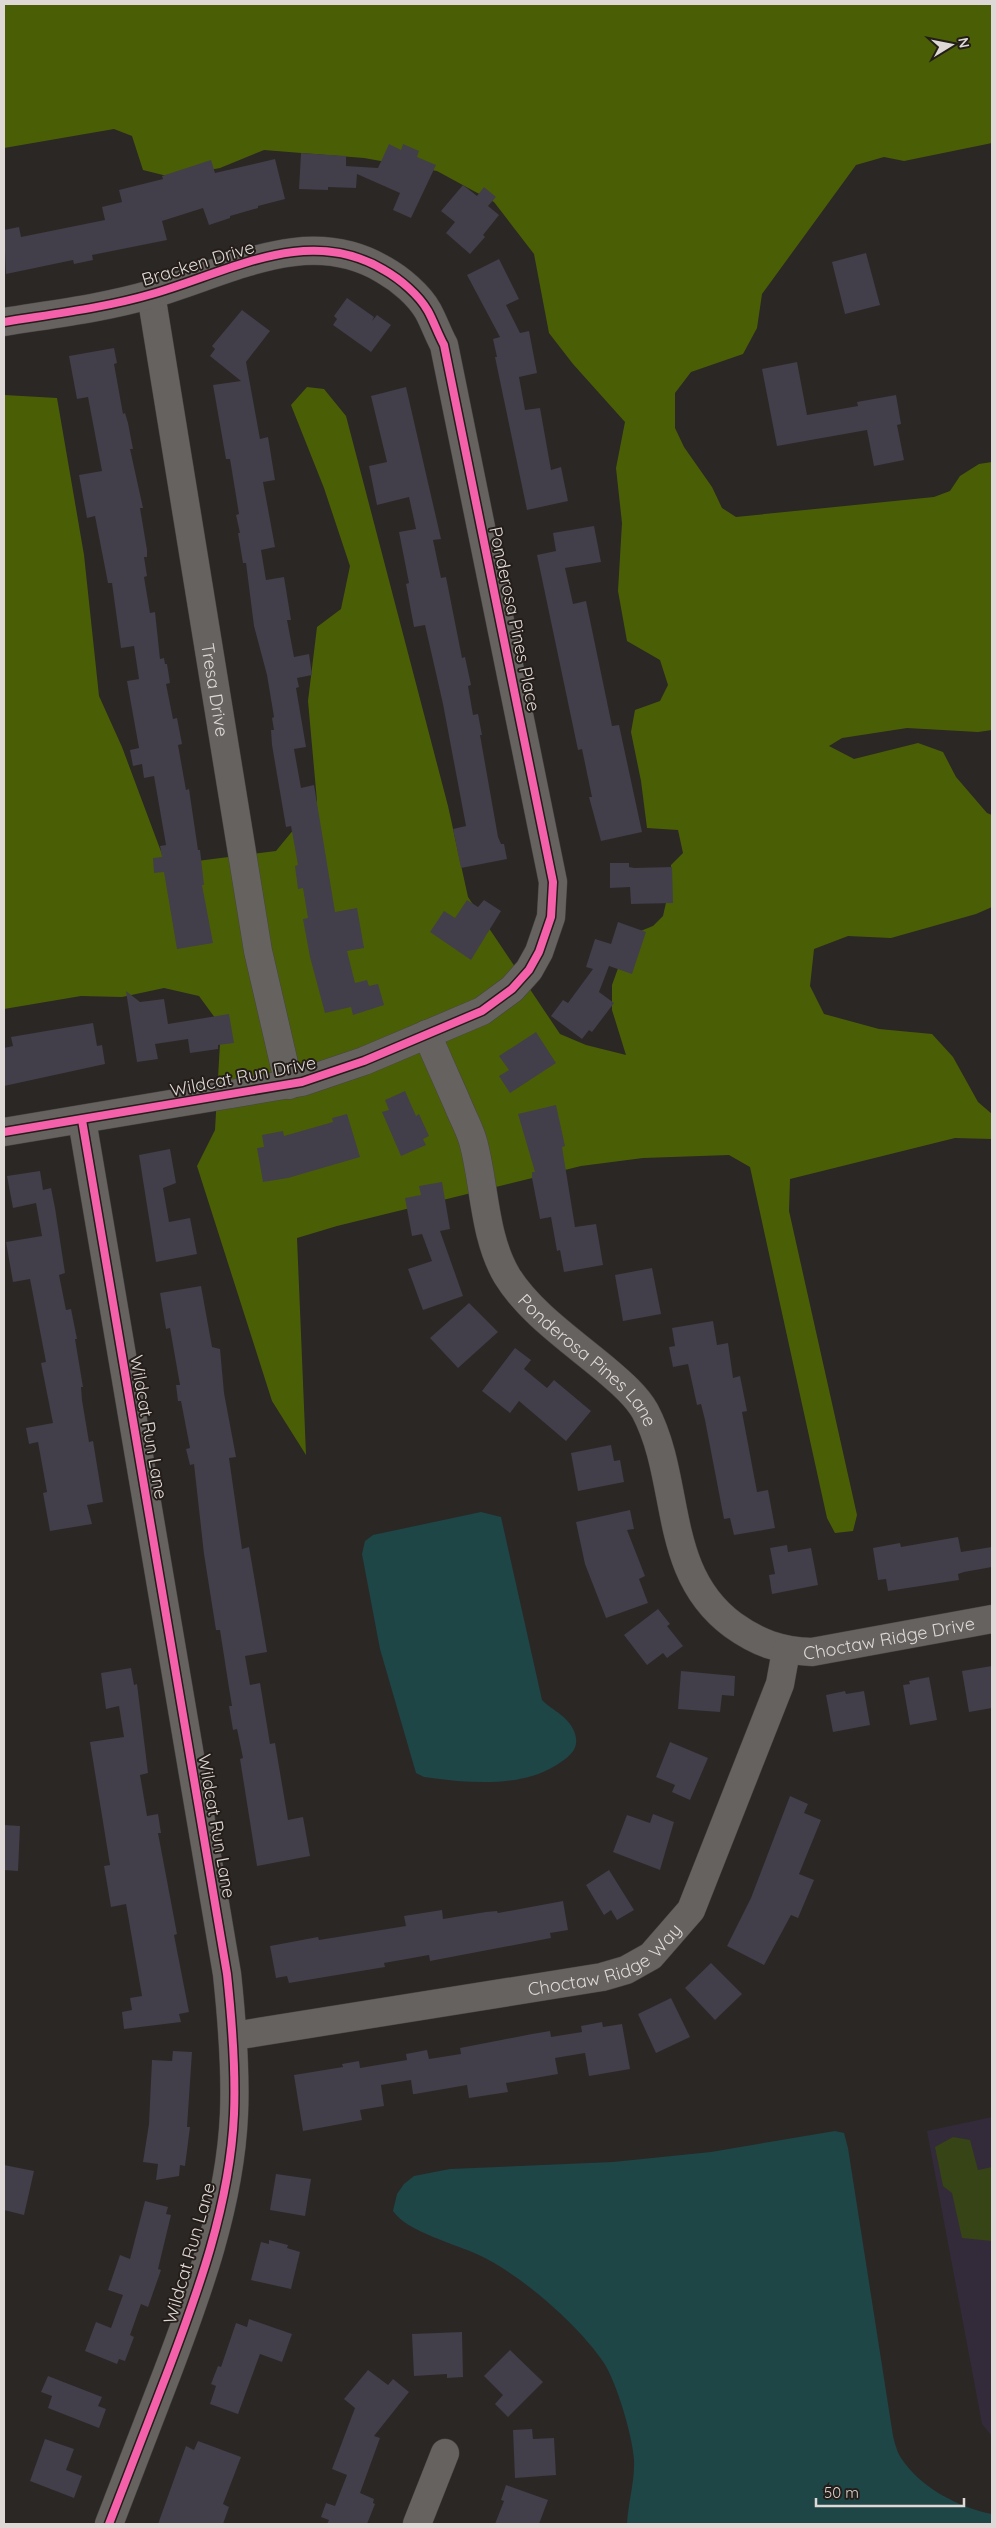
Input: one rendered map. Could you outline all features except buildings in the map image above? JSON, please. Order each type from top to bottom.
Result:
[{"type":"street","name":"Bracken Drive","points":[[4,322],[106,305],[151,294],[277,254],[304,250],[323,250],[349,254],[376,265],[396,278]]},
{"type":"street","name":"Ponderosa Pines Place","points":[[396,278],[427,310],[444,345],[551,867],[553,882],[550,925],[539,952],[524,976]]},
{"type":"street","name":"Tresa Drive","points":[[151,294],[258,951],[289,1085]]},
{"type":"street","name":"Wildcat Run Drive","points":[[4,1132],[289,1085],[344,1069],[488,1007],[512,989],[524,976]]},
{"type":"street","name":"Ponderosa Pines Lane","points":[[427,1034],[474,1144],[494,1243],[507,1275],[524,1299],[620,1382],[644,1409],[657,1437],[682,1553],[698,1588],[720,1615],[742,1631],[786,1651]]},
{"type":"street","name":"Wildcat Run Lane","points":[[82,1120],[226,1965],[234,2036],[234,2115],[226,2180],[214,2234],[197,2294],[109,2524]]},
{"type":"street","name":"Choctaw Ridge Drive","points":[[786,1651],[812,1652],[992,1620]]},
{"type":"street","name":"Choctaw Ridge Way","points":[[234,2036],[602,1977],[626,1970],[651,1956],[690,1910],[780,1684],[786,1651]]},
{"type":"street","points":[[417,2524],[445,2452]]},
{"type":"shaded area","points":[[992,2117],[992,2436],[982,2424],[927,2131]]},
{"type":"green space","points":[[4,4],[992,4],[992,143],[904,161],[884,157],[856,165],[762,294],[757,328],[743,354],[691,372],[675,393],[675,428],[684,447],[712,487],[722,508],[736,517],[934,497],[950,491],[960,476],[979,464],[992,462],[992,730],[978,732],[907,728],[842,738],[829,746],[854,759],[918,743],[943,752],[956,777],[987,813],[992,815],[992,907],[976,914],[891,938],[848,936],[814,949],[810,986],[824,1014],[879,1029],[932,1034],[953,1057],[978,1102],[992,1114],[992,1139],[955,1138],[790,1179],[789,1211],[857,1515],[853,1531],[835,1533],[827,1518],[750,1167],[729,1155],[643,1158],[581,1166],[337,1226],[297,1238],[306,1455],[272,1401],[197,1166],[215,1130],[221,1026],[199,996],[164,988],[122,997],[81,996],[4,1009],[4,395],[57,398],[84,555],[99,696],[122,747],[166,865],[276,851],[317,801],[308,701],[317,627],[341,609],[350,566],[324,488],[291,405],[307,387],[324,389],[346,416],[448,806],[468,897],[560,1034],[586,1045],[626,1055],[612,1010],[612,985],[625,949],[638,932],[653,926],[663,916],[670,885],[671,865],[683,853],[678,830],[647,828],[641,781],[631,732],[635,710],[660,701],[668,685],[660,660],[627,641],[618,591],[622,523],[616,468],[625,422],[573,364],[549,333],[534,254],[494,202],[437,171],[364,158],[264,150],[220,168],[171,177],[143,170],[132,136],[114,129],[4,148]]},
{"type":"green space","points":[[953,2137],[970,2140],[978,2170],[992,2167],[992,2241],[962,2238],[952,2193],[943,2186],[935,2147]]},
{"type":"water","points":[[481,1512],[501,1517],[542,1700],[568,1721],[576,1736],[576,1745],[572,1753],[561,1762],[546,1771],[530,1777],[495,1782],[476,1782],[424,1777],[416,1773],[380,1649],[362,1554],[365,1541],[373,1535]]},
{"type":"water","points":[[835,2131],[844,2133],[848,2148],[893,2436],[897,2451],[909,2468],[929,2487],[967,2507],[992,2514],[992,2524],[627,2524],[633,2476],[633,2450],[627,2423],[613,2380],[591,2345],[562,2315],[512,2274],[479,2255],[420,2231],[409,2225],[393,2211],[397,2194],[404,2184],[414,2176],[450,2169],[613,2162],[711,2152]]},
{"type":"cycle path","points":[[4,322],[134,299],[268,256],[297,252],[327,251],[355,257],[384,270],[414,293],[428,311],[444,345],[553,882],[551,917],[539,952],[529,970],[512,989],[482,1011],[364,1061],[302,1082],[4,1132]]},
{"type":"cycle path","points":[[82,1120],[227,1974],[234,2079],[234,2114],[231,2148],[226,2182],[210,2248],[201,2280],[178,2344],[109,2524]]}]
